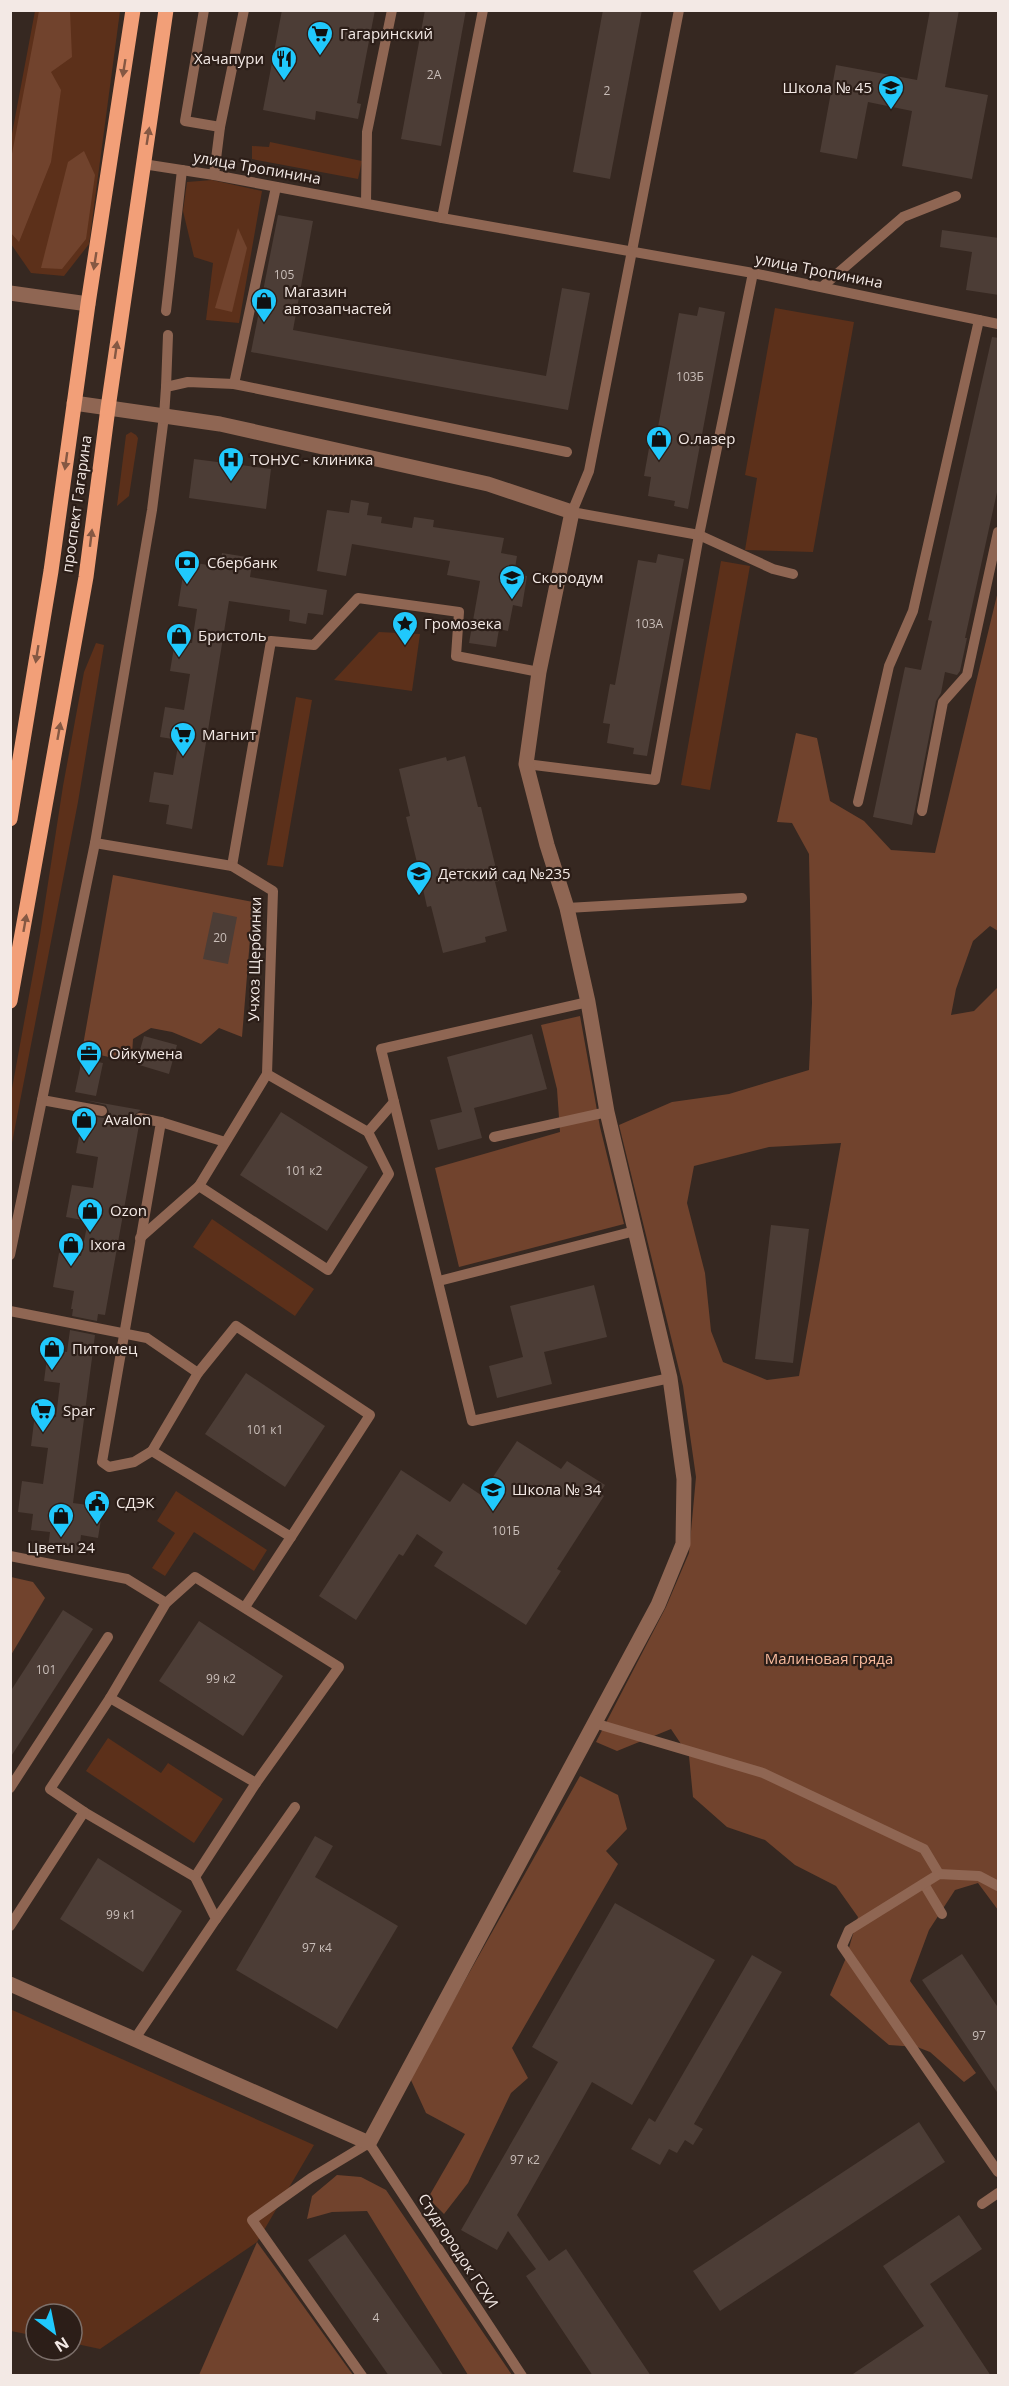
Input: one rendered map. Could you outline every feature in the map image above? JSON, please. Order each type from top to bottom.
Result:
[{"type":"main road","name":"проспект Гагарина","points":[[10,819],[15,757],[51,571],[88,304],[133,10]]},
{"type":"main road","name":"проспект Гагарина","points":[[10,1001],[86,577],[108,408],[166,10]]},
{"type":"street","points":[[10,293],[88,304]]},
{"type":"street","points":[[10,1984],[369,2143],[658,1605],[683,1544],[684,1479],[670,1378],[607,1112],[588,1002],[567,908],[547,845],[526,764],[539,672],[572,512],[488,484],[220,424],[74,403]]},
{"type":"lane","points":[[204,10],[185,121],[220,127]]},
{"type":"lane","points":[[214,175],[220,127],[244,10]]},
{"type":"lane","points":[[366,203],[368,132],[392,10]]},
{"type":"lane","points":[[442,218],[483,10]]},
{"type":"lane","points":[[679,10],[589,471],[572,512],[699,535],[772,569],[793,574]]},
{"type":"lane","name":"улица Тропинина","points":[[143,164],[823,286],[999,324]]},
{"type":"lane","points":[[166,311],[182,170]]},
{"type":"lane","points":[[234,384],[276,187]]},
{"type":"lane","points":[[823,286],[903,217],[956,196]]},
{"type":"lane","points":[[526,764],[655,780],[699,535],[753,273]]},
{"type":"lane","points":[[858,802],[889,666],[913,610],[979,320]]},
{"type":"lane","points":[[10,1255],[95,843],[152,510],[164,416],[168,335]]},
{"type":"lane","points":[[166,387],[188,382],[234,384],[567,452]]},
{"type":"lane","points":[[922,810],[944,702],[967,675],[999,532]]},
{"type":"lane","points":[[95,843],[232,866],[271,641],[314,645],[358,598],[459,612],[456,656],[539,672]]},
{"type":"lane","name":"Учхоз Щербинки","points":[[232,866],[273,891],[267,1074]]},
{"type":"lane","points":[[567,908],[742,898]]},
{"type":"lane","points":[[588,1002],[381,1049],[472,1421],[670,1378]]},
{"type":"lane","points":[[140,1238],[199,1186],[267,1074],[368,1132],[389,1174],[328,1270],[199,1186]]},
{"type":"lane","points":[[42,1100],[102,1111]]},
{"type":"lane","points":[[368,1132],[394,1102]]},
{"type":"lane","points":[[494,1137],[607,1112]]},
{"type":"lane","points":[[140,1118],[225,1142]]},
{"type":"lane","points":[[160,1122],[102,1462],[109,1467],[134,1462],[152,1451],[198,1373],[236,1326],[370,1415],[245,1607]]},
{"type":"lane","points":[[439,1281],[635,1232]]},
{"type":"lane","points":[[10,1311],[147,1338],[198,1373]]},
{"type":"lane","points":[[152,1451],[291,1537]]},
{"type":"lane","points":[[10,1556],[127,1579],[166,1602]]},
{"type":"lane","points":[[195,1877],[256,1783],[339,1667],[195,1577],[166,1602],[110,1698],[50,1789],[84,1812],[195,1877],[216,1919]]},
{"type":"lane","points":[[10,1788],[108,1637]]},
{"type":"lane","points":[[110,1698],[256,1783]]},
{"type":"lane","points":[[594,1724],[763,1773],[924,1849],[939,1874]]},
{"type":"lane","points":[[134,2040],[295,1807]]},
{"type":"lane","points":[[10,1926],[84,1812]]},
{"type":"lane","points":[[999,1886],[979,1876],[939,1874],[849,1930],[842,1946],[999,2172]]},
{"type":"lane","points":[[924,1884],[942,1914]]},
{"type":"lane","points":[[362,2376],[252,2220],[311,2178],[369,2143]]},
{"type":"lane","name":"Студгородок ГСХИ","points":[[369,2143],[522,2376]]},
{"type":"lane","points":[[982,2204],[999,2193]]},
{"type":"shaded area","points":[[35,11],[120,11],[89,244],[64,276],[31,273],[11,244],[11,139]]},
{"type":"shaded area","points":[[270,142],[362,161],[358,179],[252,159],[252,146],[269,147]]},
{"type":"shaded area","points":[[212,180],[262,191],[239,323],[206,320],[213,263],[194,257],[183,211],[187,182]]},
{"type":"shaded area","points":[[775,308],[854,322],[813,552],[745,550],[757,478],[745,475]]},
{"type":"shaded area","points":[[131,432],[138,438],[129,496],[117,506],[126,435]]},
{"type":"shaded area","points":[[721,561],[750,566],[710,790],[681,785]]},
{"type":"shaded area","points":[[379,632],[420,634],[412,691],[334,680]]},
{"type":"shaded area","points":[[96,643],[104,645],[78,802],[11,1148],[11,1094],[84,672]]},
{"type":"shaded area","points":[[296,697],[312,700],[283,867],[267,865]]},
{"type":"shaded area","points":[[212,1219],[314,1289],[295,1316],[193,1247]]},
{"type":"shaded area","points":[[176,1491],[267,1550],[254,1571],[194,1532],[165,1576],[152,1568],[175,1533],[157,1521]]},
{"type":"shaded area","points":[[108,1738],[161,1773],[168,1763],[223,1799],[194,1843],[86,1771]]},
{"type":"shaded area","points":[[10,2009],[314,2145],[257,2242],[100,2349],[84,2346],[84,2302],[24,2302],[24,2334],[11,2331]]},
{"type":"green space","points":[[39,11],[70,11],[72,57],[51,72],[61,90],[51,162],[19,242],[11,233],[11,159]]},
{"type":"green space","points":[[84,151],[95,175],[86,239],[62,269],[41,268],[68,162]]},
{"type":"green space","points":[[238,228],[247,248],[232,312],[215,308]]},
{"type":"green space","name":"Малиновая гряда","points":[[998,591],[998,931],[990,926],[973,941],[956,989],[951,1015],[974,1011],[998,987],[998,1910],[978,1883],[955,1890],[929,1930],[910,1981],[976,2073],[964,2082],[930,2052],[917,2047],[889,2045],[830,1995],[846,1958],[858,1917],[836,1886],[795,1865],[765,1840],[727,1827],[693,1797],[689,1756],[671,1729],[617,1751],[596,1742],[666,1607],[689,1553],[696,1477],[683,1386],[619,1125],[672,1102],[729,1094],[809,1070],[812,1003],[809,854],[792,823],[777,822],[796,733],[817,738],[830,801],[864,821],[891,850],[935,853]],"holes":[[[841,1143],[799,1376],[767,1380],[723,1362],[711,1331],[705,1273],[687,1203],[694,1166],[769,1147]]]},
{"type":"green space","points":[[113,875],[253,902],[242,1037],[219,1028],[201,1044],[172,1032],[151,1028],[133,1039],[132,1055],[118,1059],[82,1051]]},
{"type":"green space","points":[[580,1016],[600,1127],[624,1224],[459,1267],[435,1168],[560,1132],[557,1089],[541,1025]]},
{"type":"green space","points":[[11,1577],[33,1582],[45,1598],[11,1655]]},
{"type":"green space","points":[[580,1776],[618,1795],[627,1829],[606,1851],[618,1864],[512,2048],[528,2078],[511,2093],[468,2183],[444,2214],[428,2198],[465,2134],[426,2113],[410,2078]]},
{"type":"green space","points":[[337,2175],[361,2177],[386,2190],[512,2375],[468,2375],[367,2211],[332,2212],[307,2219],[312,2196]]},
{"type":"green space","points":[[257,2242],[353,2375],[199,2375]]},
{"type":"building","name":"Гагаринский","points":[[282,10],[375,10],[357,103],[361,104],[358,119],[316,111],[315,120],[263,110]]},
{"type":"building","points":[[425,10],[466,10],[441,146],[401,139]]},
{"type":"building","points":[[603,10],[642,10],[610,179],[573,172]]},
{"type":"building","points":[[930,10],[959,10],[945,87],[988,95],[972,179],[902,166],[912,111],[868,102],[857,159],[820,152],[836,65],[917,80]]},
{"type":"building","points":[[278,215],[313,221],[293,330],[546,376],[562,288],[590,293],[568,410],[251,352]]},
{"type":"building","points":[[942,230],[999,238],[999,295],[966,290],[972,252],[940,247]]},
{"type":"building","points":[[699,307],[725,312],[688,509],[674,506],[675,501],[648,496],[651,477],[644,476],[651,437],[656,438],[679,313],[697,316]]},
{"type":"building","points":[[992,337],[999,338],[999,483],[965,638],[967,638],[960,671],[957,675],[945,672],[941,693],[936,701],[912,825],[873,817],[905,667],[921,670],[932,621],[928,620]]},
{"type":"building","points":[[194,459],[271,469],[266,509],[189,498]]},
{"type":"building","points":[[351,500],[369,503],[367,515],[382,517],[381,523],[412,528],[414,517],[434,520],[433,527],[504,538],[501,553],[517,556],[514,574],[527,576],[522,607],[513,605],[508,631],[499,629],[496,647],[469,643],[480,581],[447,575],[450,561],[352,544],[346,576],[317,571],[327,510],[349,513]]},
{"type":"building","points":[[222,553],[253,558],[250,577],[327,590],[323,615],[308,613],[306,624],[289,621],[290,610],[229,601],[192,829],[166,824],[169,805],[149,802],[154,772],[173,775],[179,740],[160,737],[165,707],[184,710],[190,674],[170,671],[175,641],[192,643],[197,609],[178,606],[184,569],[195,571],[196,563],[220,567]]},
{"type":"building","points":[[658,554],[684,559],[647,756],[633,754],[634,748],[607,743],[610,724],[603,723],[610,684],[615,685],[638,560],[656,563]]},
{"type":"building","points":[[465,756],[478,807],[481,807],[499,881],[495,882],[507,931],[485,937],[486,942],[443,953],[431,906],[427,907],[406,817],[410,816],[399,769],[446,757],[447,761]]},
{"type":"building","points":[[213,912],[237,917],[228,964],[203,959]]},
{"type":"building","points":[[532,1034],[547,1089],[474,1108],[482,1138],[438,1150],[430,1120],[462,1112],[447,1057]]},
{"type":"building","points":[[144,1036],[177,1045],[169,1074],[136,1064]]},
{"type":"building","name":"Ойкумена","points":[[82,1059],[103,1063],[96,1096],[75,1092]]},
{"type":"building","points":[[85,1100],[141,1110],[133,1116],[133,1121],[139,1125],[105,1315],[98,1314],[97,1321],[72,1316],[74,1291],[53,1287],[59,1253],[81,1256],[88,1221],[66,1217],[72,1185],[93,1188],[98,1157],[76,1153],[83,1115],[104,1118],[109,1112],[106,1105]]},
{"type":"building","points":[[281,1112],[368,1167],[327,1231],[240,1175]]},
{"type":"building","points":[[771,1225],[809,1229],[793,1363],[755,1359]]},
{"type":"building","points":[[594,1285],[607,1337],[544,1352],[552,1384],[497,1398],[489,1366],[523,1357],[510,1306]]},
{"type":"building","points":[[70,1330],[95,1335],[73,1503],[103,1507],[98,1538],[81,1535],[79,1552],[48,1548],[50,1532],[31,1530],[33,1514],[18,1512],[22,1481],[43,1484],[48,1448],[31,1446],[35,1414],[56,1417],[60,1383],[44,1381],[48,1350],[67,1352]]},
{"type":"building","points":[[246,1373],[325,1426],[285,1487],[205,1434]]},
{"type":"building","points":[[517,1441],[561,1469],[567,1461],[605,1485],[600,1493],[604,1496],[557,1569],[561,1571],[526,1625],[434,1566],[443,1552],[417,1534],[403,1556],[399,1554],[356,1620],[319,1596],[401,1470],[450,1502],[463,1483],[481,1495]]},
{"type":"building","points":[[63,1610],[93,1629],[10,1758],[10,1692]]},
{"type":"building","points":[[199,1621],[283,1676],[243,1736],[159,1681]]},
{"type":"building","points":[[315,1836],[333,1846],[315,1877],[398,1926],[337,2029],[236,1970]]},
{"type":"building","points":[[98,1858],[182,1911],[143,1972],[60,1919]]},
{"type":"building","points":[[615,1903],[715,1960],[632,2105],[592,2082],[517,2215],[549,2261],[566,2249],[651,2376],[593,2376],[526,2276],[536,2269],[508,2231],[497,2250],[461,2230],[558,2062],[532,2047]]},
{"type":"building","points":[[962,1954],[999,2009],[999,2095],[922,1980]]},
{"type":"building","points":[[752,1955],[782,1972],[694,2124],[703,2129],[693,2145],[685,2140],[677,2153],[669,2149],[660,2165],[631,2149],[649,2118],[655,2122]]},
{"type":"building","points":[[919,2122],[945,2162],[720,2311],[693,2271]]},
{"type":"building","points":[[959,2215],[982,2249],[930,2284],[991,2376],[850,2376],[924,2326],[883,2266]]},
{"type":"building","points":[[345,2234],[444,2376],[389,2376],[308,2260]]},
{"type":"place","name":"Гагаринский","points":[[320,57]]},
{"type":"place","name":"Хачапури","points":[[284,82]]},
{"type":"place","name":"Школа № 45","points":[[891,111]]},
{"type":"place","name":"Магазин автозапчастей","points":[[264,324]]},
{"type":"place","name":"О.лазер","points":[[659,462]]},
{"type":"place","name":"ТОНУС - клиника","points":[[231,483]]},
{"type":"place","name":"Сбербанк","points":[[187,586]]},
{"type":"place","name":"Скородум","points":[[512,601]]},
{"type":"place","name":"Громозека","points":[[405,647]]},
{"type":"place","name":"Бристоль","points":[[179,659]]},
{"type":"place","name":"Магнит","points":[[183,758]]},
{"type":"place","name":"Детский сад №235","points":[[419,897]]},
{"type":"place","name":"Ойкумена","points":[[89,1077]]},
{"type":"place","name":"Avalon","points":[[84,1143]]},
{"type":"place","name":"Ozon","points":[[90,1234]]},
{"type":"place","name":"Ixora","points":[[71,1268]]},
{"type":"place","name":"Питомец","points":[[52,1372]]},
{"type":"place","name":"Spar","points":[[43,1434]]},
{"type":"place","name":"Школа № 34","points":[[493,1513]]},
{"type":"place","name":"СДЭК","points":[[97,1526]]},
{"type":"place","name":"Цветы 24","points":[[61,1539]]}]
